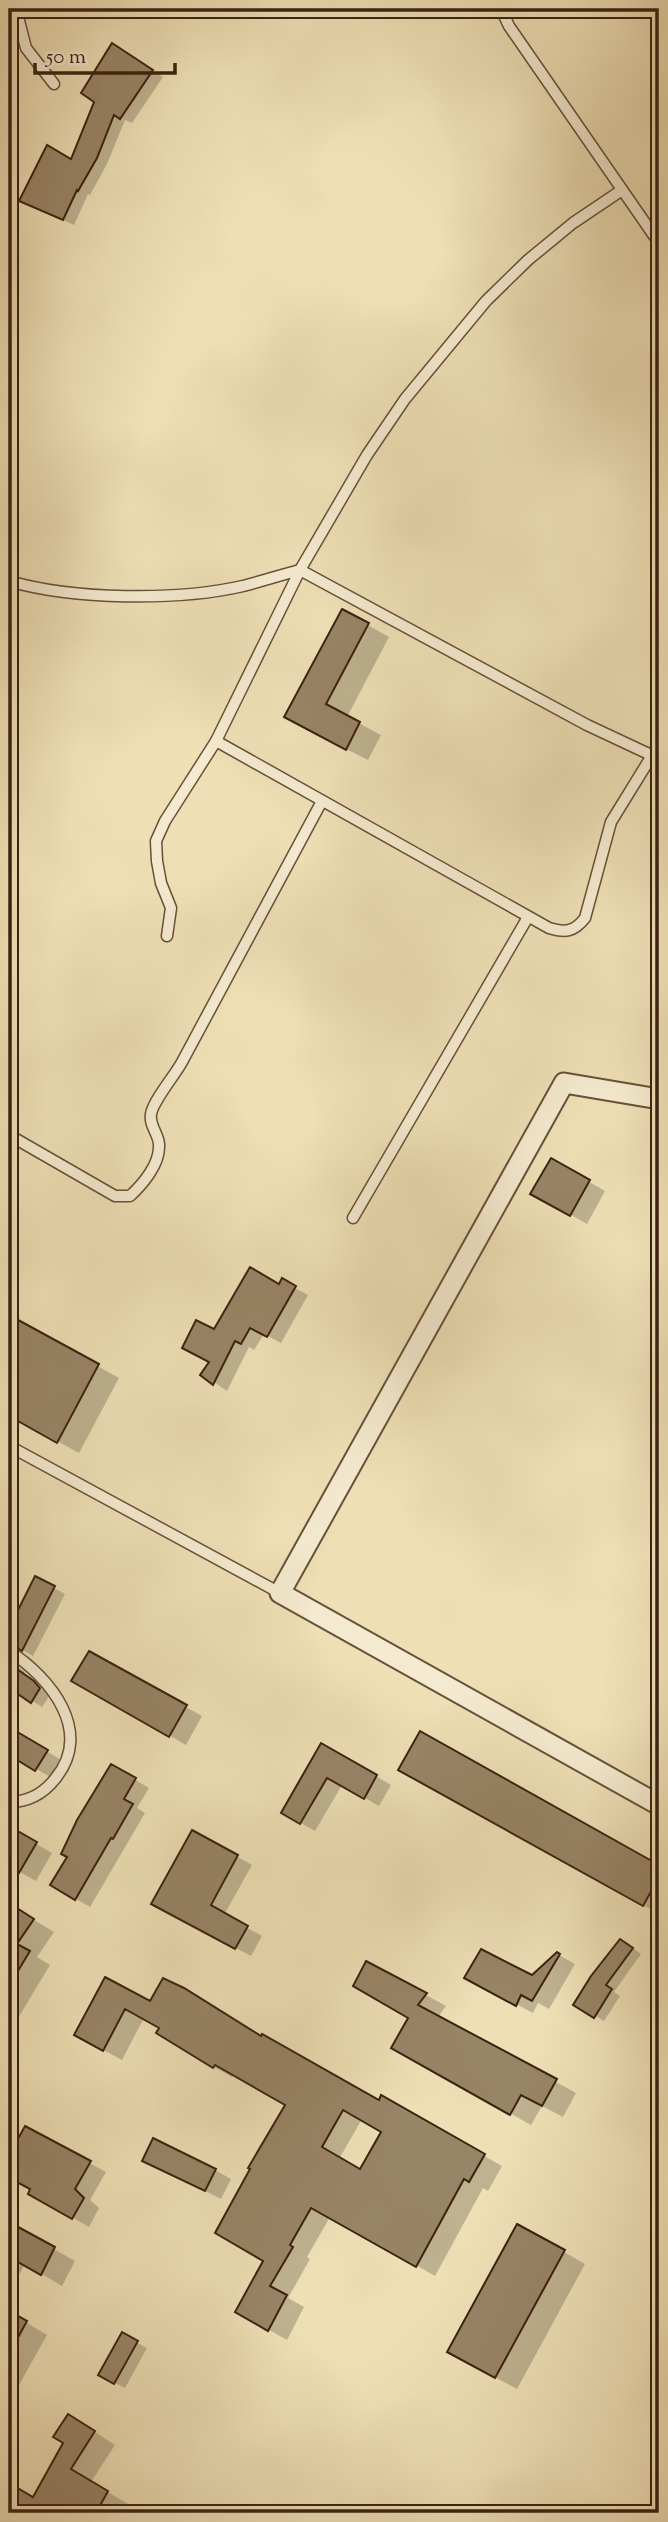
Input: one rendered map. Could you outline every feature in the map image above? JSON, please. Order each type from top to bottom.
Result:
[{"type":"street","points":[[659,1099],[564,1083],[279,1593],[659,1805]]},
{"type":"lane","points":[[16,9],[26,48],[54,84]]},
{"type":"lane","points":[[501,9],[509,26],[659,243]]},
{"type":"lane","points":[[167,936],[171,908],[156,861],[156,841],[165,821],[216,741],[300,570],[367,455],[405,399],[485,301],[528,260],[573,223],[622,190]]},
{"type":"lane","points":[[9,581],[77,595],[180,594],[241,586],[300,570],[587,725],[650,755]]},
{"type":"lane","points":[[216,741],[528,917],[563,932],[576,929],[585,918],[611,822],[659,744]]},
{"type":"lane","points":[[9,1135],[115,1196],[130,1196],[139,1187],[156,1160],[159,1144],[151,1125],[150,1114],[155,1101],[167,1088],[182,1062],[322,801]]},
{"type":"lane","points":[[353,1218],[528,917]]},
{"type":"lane","points":[[9,1447],[279,1593]]},
{"type":"lane","points":[[9,1651],[42,1679],[68,1719],[72,1737],[62,1771],[51,1785],[37,1796],[21,1802],[9,1802]]},
{"type":"building","points":[[112,43],[153,70],[120,119],[114,115],[97,158],[77,190],[63,220],[19,201],[47,145],[71,159],[94,102],[81,93]]},
{"type":"building","points":[[342,609],[369,623],[326,704],[360,722],[346,750],[284,717]]},
{"type":"building","points":[[551,1158],[590,1180],[570,1216],[530,1194]]},
{"type":"building","points":[[250,1267],[279,1284],[282,1278],[296,1286],[267,1337],[250,1328],[241,1344],[235,1341],[213,1385],[200,1375],[209,1362],[182,1348],[196,1320],[214,1329]]},
{"type":"building","points":[[9,1315],[99,1364],[57,1443],[9,1416]]},
{"type":"building","points":[[35,1576],[55,1586],[22,1651],[9,1644],[9,1628]]},
{"type":"building","points":[[89,1651],[187,1705],[169,1737],[71,1681]]},
{"type":"building","points":[[9,1660],[40,1688],[31,1703],[9,1688]]},
{"type":"building","points":[[9,1727],[48,1750],[35,1771],[9,1755]]},
{"type":"building","points":[[420,1731],[659,1865],[659,1877],[643,1906],[398,1770]]},
{"type":"building","points":[[321,1743],[377,1775],[364,1799],[327,1778],[300,1824],[281,1813]]},
{"type":"building","points":[[111,1764],[136,1778],[124,1799],[133,1804],[75,1900],[50,1885],[67,1857],[61,1854],[77,1820]]},
{"type":"building","points":[[9,1826],[37,1842],[19,1873],[9,1868]]},
{"type":"building","points":[[192,1830],[238,1855],[211,1905],[248,1926],[235,1949],[151,1904]]},
{"type":"building","points":[[9,1903],[34,1919],[17,1944],[30,1951],[9,1986]]},
{"type":"building","points":[[620,1939],[633,1948],[606,1985],[612,1989],[594,2018],[573,2005],[591,1976]]},
{"type":"building","points":[[481,1949],[532,1975],[557,1952],[560,1954],[532,2001],[521,1995],[516,2006],[464,1978]]},
{"type":"building","points":[[366,1961],[427,1993],[418,2005],[557,2079],[542,2106],[521,2095],[510,2115],[391,2048],[408,2018],[353,1986]]},
{"type":"building","points":[[105,1977],[150,2001],[163,1978],[261,2036],[262,2034],[379,2100],[381,2095],[485,2154],[469,2182],[464,2179],[416,2267],[311,2208],[290,2245],[293,2247],[270,2286],[287,2295],[268,2331],[235,2312],[263,2261],[215,2233],[250,2169],[248,2168],[285,2105],[215,2065],[213,2068],[156,2033],[159,2028],[125,2009],[103,2051],[74,2035]],"holes":[[[343,2110],[381,2132],[360,2169],[322,2147]]]},
{"type":"building","points":[[25,2126],[91,2161],[75,2189],[84,2198],[72,2219],[28,2194],[30,2189],[9,2178],[9,2155]]},
{"type":"building","points":[[153,2138],[216,2169],[205,2191],[142,2161]]},
{"type":"building","points":[[9,2222],[55,2247],[41,2275],[9,2257]]},
{"type":"building","points":[[517,2224],[565,2250],[495,2378],[447,2352]]},
{"type":"building","points":[[9,2311],[27,2321],[9,2354]]},
{"type":"building","points":[[122,2332],[138,2341],[114,2384],[98,2375]]},
{"type":"building","points":[[68,2414],[95,2431],[71,2469],[108,2491],[96,2513],[9,2513],[9,2483],[33,2497],[63,2443],[53,2437]]}]
